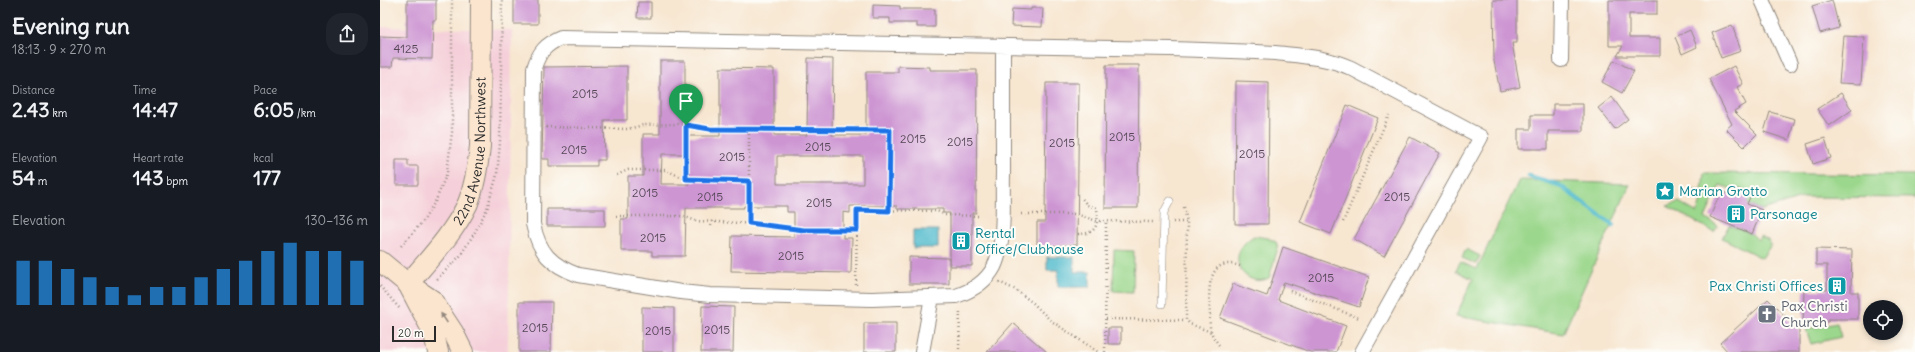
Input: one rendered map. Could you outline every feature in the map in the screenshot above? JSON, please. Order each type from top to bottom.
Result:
[{"type":"street","name":"22nd Avenue Northwest","points":[[408,284],[460,218],[468,202],[473,186],[478,166],[480,146],[481,0]]},
{"type":"street","points":[[1561,60],[1562,0]]},
{"type":"street","points":[[1762,0],[1790,64]]},
{"type":"street","points":[[1004,47],[1001,231],[994,266],[990,273],[978,285],[965,293],[956,296],[872,299],[710,295],[681,292],[585,276],[567,271],[544,254],[537,241],[533,224],[534,68],[537,56],[543,48],[551,42],[561,38],[1170,49],[1263,52],[1315,57],[1334,61],[1351,68],[1481,137],[1362,352]]},
{"type":"street","points":[[380,261],[408,284],[432,300],[453,332],[463,352]]},
{"type":"street","points":[[408,284],[434,334],[438,352]]},
{"type":"street","points":[[922,352],[932,297]]},
{"type":"lane","points":[[1162,304],[1164,212],[1170,201]]},
{"type":"path","points":[[401,246],[424,220],[436,200],[447,173],[452,132],[452,0]]},
{"type":"path","points":[[1343,222],[1389,115]]},
{"type":"path","points":[[534,126],[628,129],[653,124],[686,125],[710,129],[890,130],[889,211]]},
{"type":"path","points":[[686,125],[686,179]]},
{"type":"path","points":[[749,129],[749,223]]},
{"type":"path","points":[[617,175],[628,170],[666,170],[686,179],[749,181]]},
{"type":"path","points":[[1078,234],[1086,234],[1091,232],[1096,228],[1097,221],[1097,208],[1087,205],[1081,197]]},
{"type":"path","points":[[1184,207],[1187,222],[1186,320]]},
{"type":"path","points":[[856,290],[857,210],[937,211],[945,215],[980,216]]},
{"type":"path","points":[[1021,214],[1076,214],[1097,221],[1187,222]]},
{"type":"path","points":[[616,216],[683,216],[696,221],[749,223],[804,230],[857,230]]},
{"type":"path","points":[[711,226],[712,221]]},
{"type":"path","points":[[1106,221],[1106,352]]},
{"type":"path","points":[[1219,345],[1211,332],[1209,306],[1210,276],[1215,269],[1226,265],[1233,264],[1240,266]]},
{"type":"path","points":[[998,281],[1016,290],[1033,303],[1050,320],[1098,352]]},
{"type":"path","points":[[380,286],[402,310]]},
{"type":"path","points":[[1290,292],[1359,318]]},
{"type":"path","points":[[959,349],[960,306]]},
{"type":"path","points":[[1106,319],[1186,320],[1190,324],[1211,332]]},
{"type":"shaded area","points":[[380,27],[512,30],[508,352],[380,352]]},
{"type":"green space","points":[[1704,173],[1915,175],[1915,198],[1805,197],[1762,210],[1747,204],[1750,195],[1720,185],[1705,218],[1718,226],[1714,232],[1667,206],[1679,202],[1697,213],[1702,198],[1691,190],[1702,191]]},
{"type":"green space","points":[[1519,180],[1630,184],[1563,334],[1456,316],[1473,279],[1456,271],[1460,262],[1477,269]]},
{"type":"green space","points":[[1729,225],[1752,234],[1758,240],[1760,236],[1769,241],[1771,245],[1762,258],[1722,238]]},
{"type":"green space","points":[[1254,236],[1268,238],[1276,242],[1278,248],[1269,278],[1260,280],[1252,279],[1245,275],[1240,269],[1238,261],[1239,252],[1244,244]]},
{"type":"green space","points":[[1466,249],[1480,256],[1476,264],[1462,258]]},
{"type":"green space","points":[[1114,250],[1134,251],[1133,292],[1113,291]]},
{"type":"green space","points":[[1837,323],[1841,337],[1811,344],[1806,329]]},
{"type":"water","points":[[913,230],[938,230],[938,248],[913,248]]},
{"type":"water","points":[[1047,257],[1074,257],[1074,272],[1090,272],[1090,287],[1058,287],[1058,270],[1047,270]]},
{"type":"building","points":[[407,0],[436,0],[436,20],[433,20],[432,59],[393,58],[392,67],[380,67],[380,36],[407,37]]},
{"type":"building","points":[[514,0],[538,0],[538,24],[514,24]]},
{"type":"building","points":[[1493,0],[1517,0],[1517,43],[1512,43],[1520,87],[1500,91],[1494,61]]},
{"type":"building","points":[[1609,0],[1657,0],[1657,14],[1629,14],[1629,38],[1660,38],[1660,56],[1617,56],[1623,46],[1609,46]]},
{"type":"building","points":[[1832,0],[1839,28],[1820,33],[1812,6]]},
{"type":"building","points":[[638,2],[651,2],[651,18],[637,18]]},
{"type":"building","points":[[873,5],[900,6],[900,9],[935,9],[935,27],[917,27],[917,23],[890,23],[890,18],[873,18]]},
{"type":"building","points":[[1031,8],[1043,8],[1042,27],[1011,26],[1012,9],[1031,10]]},
{"type":"building","points":[[1732,25],[1741,51],[1721,58],[1712,33]]},
{"type":"building","points":[[1690,30],[1697,47],[1682,54],[1675,37]]},
{"type":"building","points":[[1843,36],[1864,37],[1861,84],[1839,83]]},
{"type":"building","points":[[808,58],[833,59],[832,135],[866,135],[866,72],[898,72],[898,66],[930,67],[930,70],[977,70],[976,213],[972,213],[972,266],[950,266],[950,213],[943,213],[943,209],[897,209],[897,206],[850,206],[850,213],[843,212],[843,238],[852,238],[851,273],[731,271],[732,236],[794,237],[794,212],[787,212],[787,206],[686,208],[685,256],[652,256],[652,251],[621,251],[621,219],[628,219],[628,176],[643,176],[643,134],[660,134],[660,61],[685,61],[685,136],[720,136],[720,68],[774,69],[774,135],[807,135]],"holes":[[[662,154],[689,154],[689,184],[661,184]],[[777,156],[863,156],[863,184],[777,184]]]},
{"type":"building","points":[[1614,60],[1634,71],[1622,93],[1602,82]]},
{"type":"building","points":[[1106,65],[1139,65],[1138,208],[1105,208]]},
{"type":"building","points":[[627,66],[627,120],[604,120],[605,160],[597,160],[597,166],[549,166],[549,159],[542,159],[544,67]]},
{"type":"building","points":[[1734,66],[1743,84],[1737,87],[1746,104],[1734,111],[1757,134],[1744,147],[1726,129],[1732,124],[1709,79]]},
{"type":"building","points":[[1236,81],[1269,82],[1268,224],[1235,224]]},
{"type":"building","points":[[1046,83],[1079,83],[1077,245],[1037,246],[1037,222],[1045,222]]},
{"type":"building","points":[[1841,93],[1852,110],[1829,126],[1817,109]]},
{"type":"building","points":[[1612,97],[1628,119],[1615,129],[1598,108]]},
{"type":"building","points":[[1553,104],[1583,104],[1583,131],[1548,131],[1548,149],[1518,149],[1518,129],[1531,129],[1531,115],[1553,115]]},
{"type":"building","points":[[1347,105],[1378,118],[1331,234],[1300,222]]},
{"type":"building","points":[[1770,112],[1795,119],[1789,140],[1764,132]]},
{"type":"building","points":[[1410,137],[1440,153],[1384,256],[1354,239]]},
{"type":"building","points":[[1825,138],[1831,158],[1813,164],[1807,144]]},
{"type":"building","points":[[396,160],[408,160],[408,166],[418,166],[418,185],[396,185]]},
{"type":"building","name":"Parsonage","points":[[1738,189],[1751,195],[1747,204],[1762,210],[1752,234],[1710,217],[1721,191],[1735,197]]},
{"type":"building","points":[[547,209],[605,209],[605,226],[547,226]]},
{"type":"building","points":[[1283,247],[1369,277],[1359,307],[1284,282],[1278,300],[1346,326],[1336,352],[1310,352],[1220,318],[1233,284],[1267,296]]},
{"type":"building","name":"Pax Christi Offices","points":[[1816,249],[1852,250],[1851,292],[1858,292],[1858,319],[1828,319],[1828,322],[1803,322],[1804,290],[1827,290],[1827,265],[1816,265]]},
{"type":"building","points":[[909,257],[949,258],[949,284],[909,284]]},
{"type":"building","name":"Pax Christi Church","points":[[1768,299],[1799,330],[1799,352],[1728,352],[1720,343]]},
{"type":"building","points":[[519,302],[552,302],[551,352],[519,352]]},
{"type":"building","points":[[702,306],[734,307],[733,352],[701,352]]},
{"type":"building","points":[[642,307],[674,308],[674,352],[642,352]]},
{"type":"building","points":[[864,323],[896,323],[896,352],[864,352]]},
{"type":"building","points":[[1013,323],[1047,352],[987,352]]},
{"type":"building","points":[[1108,328],[1121,328],[1121,344],[1108,344]]},
{"type":"waterway","points":[[1529,176],[1559,185],[1613,225]]},
{"type":"place","name":"Marian Grotto","points":[[1665,191]]},
{"type":"place","name":"Parsonage","points":[[1736,214]]},
{"type":"place","name":"Rental Office/Clubhouse","points":[[961,241]]},
{"type":"place","name":"Pax Christi Offices","points":[[1837,286]]},
{"type":"place","name":"Pax Christi Church","points":[[1767,314]]},
{"type":"route","points":[[686,125],[710,129],[890,130],[889,211],[857,210],[857,230],[804,230],[749,223],[749,181],[686,179],[686,125]]}]
